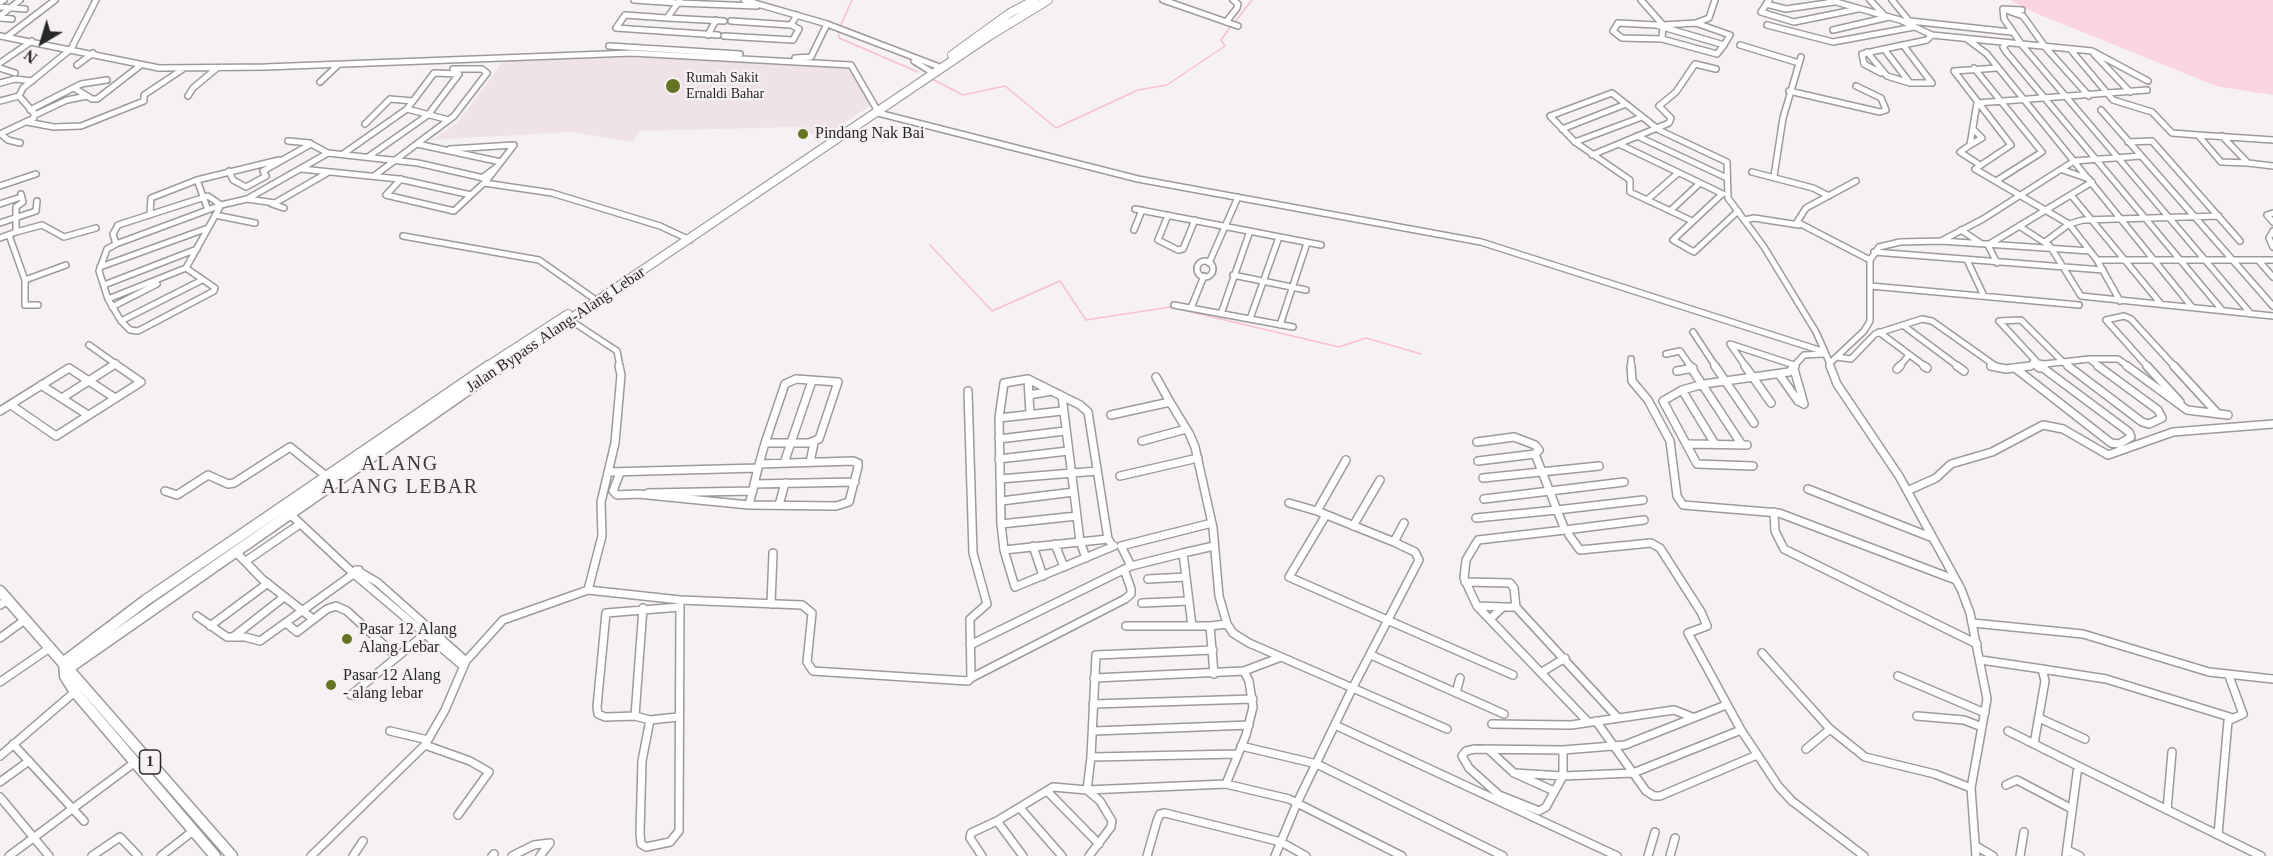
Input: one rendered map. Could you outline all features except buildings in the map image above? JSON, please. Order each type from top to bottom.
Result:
[{"type":"highway","name":"Jalan Bypass Alang-Alang Lebar","points":[[928,75],[937,66],[1011,13],[1035,0]]},
{"type":"highway","name":"Jalan Bypass Alang-Alang Lebar","points":[[66,665],[235,551],[687,238],[928,75],[1048,0]]},
{"type":"highway","name":"Jalan Bypass Alang-Alang Lebar","points":[[66,665],[126,615],[326,476],[687,238]]},
{"type":"highway","name":"1","points":[[0,591],[4,602],[26,619],[66,665],[80,689],[134,763],[215,856]]},
{"type":"highway","points":[[53,650],[72,649],[126,615]]},
{"type":"highway","name":"1","points":[[80,689],[232,856]]},
{"type":"street","points":[[0,2],[4,0]]},
{"type":"street","points":[[0,17],[20,0]]},
{"type":"street","points":[[8,36],[55,0]]},
{"type":"street","points":[[0,101],[19,96],[32,81],[71,49],[96,0]]},
{"type":"street","points":[[634,0],[711,2],[773,8]]},
{"type":"street","points":[[744,0],[827,24],[911,58],[937,66]]},
{"type":"street","points":[[1163,0],[1236,25]]},
{"type":"street","points":[[1227,22],[1237,8],[1238,4],[1233,0]]},
{"type":"street","points":[[1641,0],[1662,25],[1724,45]]},
{"type":"street","points":[[1695,23],[1730,35],[1715,54],[1662,39],[1622,38],[1613,31],[1618,23],[1662,25],[1695,23],[1709,18],[1714,0]]},
{"type":"street","points":[[1849,0],[1855,7]]},
{"type":"street","points":[[1870,0],[1887,16]]},
{"type":"street","points":[[1892,0],[1914,27]]},
{"type":"street","points":[[667,18],[679,1]]},
{"type":"street","points":[[1862,9],[1794,22],[1761,12],[1768,2],[1786,9],[1832,1],[1855,7],[1887,16],[1900,20],[1932,36],[2092,51],[2148,81]]},
{"type":"street","points":[[0,7],[25,9]]},
{"type":"street","points":[[2003,9],[2022,10]]},
{"type":"street","points":[[2003,9],[2005,21],[2011,32],[2171,217],[2251,314]]},
{"type":"street","points":[[2003,9],[2023,16],[2046,48],[2089,96]]},
{"type":"street","points":[[718,35],[616,28],[625,15],[724,21]]},
{"type":"street","points":[[791,25],[797,15]]},
{"type":"street","points":[[1833,30],[1887,16]]},
{"type":"street","points":[[0,17],[12,19]]},
{"type":"street","points":[[708,35],[716,20]]},
{"type":"street","points":[[1900,20],[2011,32]]},
{"type":"street","points":[[724,36],[794,40],[799,29],[791,25],[731,21]]},
{"type":"street","points":[[2001,31],[2005,21]]},
{"type":"street","points":[[733,36],[741,22]]},
{"type":"street","points":[[609,46],[807,58],[827,24]]},
{"type":"street","points":[[1662,25],[1662,39]]},
{"type":"street","points":[[1767,25],[1833,42],[1914,27]]},
{"type":"street","points":[[0,36],[32,40],[141,65],[184,69],[632,53],[851,65],[877,110],[1110,173],[1481,242],[1647,293],[1826,353]]},
{"type":"street","points":[[1903,45],[1932,82],[1910,83],[1882,73],[1864,64],[1862,54],[1868,52],[1927,40],[1932,36]]},
{"type":"street","points":[[1967,39],[1987,54],[2192,307]]},
{"type":"street","points":[[0,63],[32,40]]},
{"type":"street","points":[[2007,43],[2003,46],[2004,50],[2222,310]]},
{"type":"street","points":[[1740,45],[1798,63]]},
{"type":"street","points":[[1884,49],[1910,83]]},
{"type":"street","points":[[2071,50],[2117,102],[2152,112],[2172,133],[2273,140]]},
{"type":"street","points":[[2092,51],[2130,92]]},
{"type":"street","points":[[1868,52],[1882,73]]},
{"type":"street","points":[[77,65],[93,53]]},
{"type":"street","points":[[1774,176],[1789,91],[1801,57]]},
{"type":"street","points":[[911,58],[928,75]]},
{"type":"street","points":[[321,82],[338,64]]},
{"type":"street","points":[[1592,155],[1657,129],[1671,121],[1659,106],[1676,92],[1695,64],[1716,69]]},
{"type":"street","points":[[74,88],[94,99],[100,97],[141,65]]},
{"type":"street","points":[[0,68],[15,72]]},
{"type":"street","points":[[188,96],[192,88],[218,68]]},
{"type":"street","points":[[1974,68],[2042,152],[1996,181]]},
{"type":"street","points":[[1997,68],[1954,71],[2011,145],[1975,169],[2069,224],[2097,260],[2120,301]]},
{"type":"street","points":[[27,122],[54,127],[81,126],[144,101],[144,95],[184,69]]},
{"type":"street","points":[[342,155],[407,109],[434,73],[454,69],[487,70],[449,120],[374,176]]},
{"type":"street","points":[[368,158],[428,115],[459,75],[434,73]]},
{"type":"street","points":[[0,83],[15,79],[32,81]]},
{"type":"street","points":[[30,110],[74,88],[107,80]]},
{"type":"street","points":[[1789,91],[1880,112],[1886,110],[1881,98],[1856,86]]},
{"type":"street","points":[[1977,103],[2110,95],[2147,90]]},
{"type":"street","points":[[1692,221],[1629,191],[1631,181],[1575,142],[1551,115],[1612,93],[1657,129],[1726,161],[1728,164],[1724,194],[1673,239],[1693,252],[1738,211]]},
{"type":"street","points":[[19,96],[35,115]]},
{"type":"street","points":[[20,142],[8,140],[0,134],[67,100],[87,96]]},
{"type":"street","points":[[364,124],[390,99],[413,101]]},
{"type":"street","points":[[1970,146],[1977,103]]},
{"type":"street","points":[[1562,129],[1626,104]]},
{"type":"street","points":[[407,109],[449,120]]},
{"type":"street","points":[[2101,110],[2273,306]]},
{"type":"street","points":[[1575,142],[1642,117]]},
{"type":"street","points":[[1973,129],[1982,138],[1960,153],[1980,165]]},
{"type":"street","points":[[2198,135],[2221,162],[2273,166]]},
{"type":"street","points":[[1636,136],[1727,178]]},
{"type":"street","points":[[2222,136],[2248,164]]},
{"type":"street","points":[[288,141],[311,144],[328,153],[396,160],[576,200],[651,223],[687,238]]},
{"type":"street","points":[[2128,142],[2152,141],[2240,241]]},
{"type":"street","points":[[263,171],[311,144]]},
{"type":"street","points":[[417,144],[500,164]]},
{"type":"street","points":[[1619,144],[1724,194],[1738,211],[1816,332],[1830,363],[1834,379],[1907,491],[1957,581],[1973,624],[1986,687],[1985,713],[1971,788],[1976,856]]},
{"type":"street","points":[[401,179],[386,195],[454,211],[485,180],[492,168],[500,164],[514,145],[445,150]]},
{"type":"street","points":[[478,157],[487,146]]},
{"type":"street","points":[[186,268],[215,288],[208,296],[138,331],[130,330],[112,307],[100,267],[104,254],[116,244],[221,205],[247,199],[328,153]]},
{"type":"street","points":[[1941,241],[2063,170],[2073,161],[2141,156]]},
{"type":"street","points":[[150,214],[151,198],[197,180],[285,158]]},
{"type":"street","points":[[229,171],[233,180],[246,187],[266,176],[258,165]]},
{"type":"street","points":[[301,169],[401,179],[471,195]]},
{"type":"street","points":[[2063,170],[2091,181]]},
{"type":"street","points":[[1752,172],[1774,176],[1829,196]]},
{"type":"street","points":[[272,204],[328,173]]},
{"type":"street","points":[[1647,200],[1678,173]]},
{"type":"street","points":[[0,186],[36,174]]},
{"type":"street","points":[[197,180],[208,210]]},
{"type":"street","points":[[1799,225],[1797,218],[1806,208],[1856,181]]},
{"type":"street","points":[[1985,244],[2000,238],[2091,181]]},
{"type":"street","points":[[1671,210],[1701,183]]},
{"type":"street","points":[[0,204],[21,195],[23,202],[16,207],[13,252],[25,280],[25,305],[38,305]]},
{"type":"street","points":[[2071,195],[2161,304]]},
{"type":"street","points":[[116,244],[114,228],[150,214],[202,197],[211,196],[221,205]]},
{"type":"street","points":[[1209,263],[1238,197]]},
{"type":"street","points":[[247,199],[284,208]]},
{"type":"street","points":[[0,223],[38,210],[37,201]]},
{"type":"street","points":[[108,299],[186,268],[221,205]]},
{"type":"street","points":[[1134,230],[1138,210],[1321,245]]},
{"type":"street","points":[[2273,213],[2267,214],[2273,222]]},
{"type":"street","points":[[215,215],[255,223]]},
{"type":"street","points":[[1168,215],[1158,240],[1178,250],[1183,249],[1195,220]]},
{"type":"street","points":[[2045,242],[2069,224],[2093,219],[2219,216]]},
{"type":"street","points":[[1744,220],[1754,218],[1799,225],[1870,260]]},
{"type":"street","points":[[0,238],[42,225],[64,237],[96,228]]},
{"type":"street","points":[[2019,226],[2052,249],[2080,295],[2273,316]]},
{"type":"street","points":[[100,267],[208,228]]},
{"type":"street","points":[[1961,230],[1985,244],[1997,263]]},
{"type":"street","points":[[1221,314],[1250,231]]},
{"type":"street","points":[[2273,231],[2269,238],[2273,247]]},
{"type":"street","points":[[403,237],[539,260],[593,298]]},
{"type":"street","points":[[1250,319],[1279,237]]},
{"type":"street","points":[[2000,238],[2010,246]]},
{"type":"street","points":[[1830,363],[1868,326],[1872,314],[1870,260],[1874,252],[1882,245],[1898,242],[1941,241],[2090,251]]},
{"type":"street","points":[[1898,242],[1903,254]]},
{"type":"street","points":[[1280,325],[1307,243]]},
{"type":"street","points":[[104,285],[197,249]]},
{"type":"street","points":[[1874,252],[2103,270]]},
{"type":"street","points":[[1967,260],[1984,296]]},
{"type":"street","points":[[2097,260],[2127,262],[2273,260]]},
{"type":"street","points":[[2259,261],[2273,277]]},
{"type":"street","points":[[1191,308],[1204,276],[1215,271],[1209,263],[1202,262],[1195,266],[1197,273],[1204,276]]},
{"type":"street","points":[[25,280],[66,265]]},
{"type":"street","points":[[1233,275],[1306,290]]},
{"type":"street","points":[[112,307],[153,286],[165,277]]},
{"type":"street","points":[[121,321],[202,280]]},
{"type":"street","points":[[1871,286],[2079,305]]},
{"type":"street","points":[[1174,305],[1293,327]]},
{"type":"street","points":[[2218,414],[2131,319],[2124,316],[2106,320],[2190,411],[2218,414],[2228,415]]},
{"type":"street","points":[[1837,357],[1852,358],[1871,336],[1922,319],[1932,321],[1992,366],[2015,368],[2035,363]]},
{"type":"street","points":[[570,320],[618,353],[621,375],[609,472],[602,502],[602,536],[588,590]]},
{"type":"street","points":[[2015,368],[2111,443],[2120,444],[2131,437],[2129,432],[2043,366],[2035,363],[1999,321],[2021,320],[2063,362],[2142,422],[2149,424],[2163,418],[2158,410],[2090,359]]},
{"type":"street","points":[[1904,326],[1965,371]]},
{"type":"street","points":[[1693,332],[1754,423]]},
{"type":"street","points":[[1879,332],[1926,368]]},
{"type":"street","points":[[1771,403],[1730,344],[1794,367]]},
{"type":"street","points":[[11,405],[56,436],[141,382],[88,345]]},
{"type":"street","points":[[1666,354],[1680,351],[1744,445],[1689,444]]},
{"type":"street","points":[[1753,466],[1697,464],[1689,444],[1663,401],[1682,390],[1704,384],[1779,374],[1794,367],[1806,354],[1826,353]]},
{"type":"street","points":[[1897,369],[1909,355]]},
{"type":"street","points":[[1631,359],[1632,381],[1648,400],[1670,441],[1681,503],[1689,507],[1774,512],[1957,581]]},
{"type":"street","points":[[2043,366],[2090,359],[2118,359],[2180,402]]},
{"type":"street","points":[[62,398],[116,363]]},
{"type":"street","points":[[1779,374],[1798,401],[1804,404],[1794,367]]},
{"type":"street","points":[[0,411],[69,368],[115,398]]},
{"type":"street","points":[[1677,371],[1693,368]]},
{"type":"street","points":[[1156,377],[1186,429],[1198,458],[1212,523],[1219,596],[1227,624],[1244,640],[1448,729]]},
{"type":"street","points":[[1028,379],[1030,414]]},
{"type":"street","points":[[1108,539],[1088,412],[1028,379],[1003,384],[999,418],[1001,524],[1004,549],[1015,587],[1117,546],[1212,523]]},
{"type":"street","points":[[749,505],[758,466],[765,444],[785,384],[789,380],[834,381],[839,386],[819,439],[814,443],[765,444]]},
{"type":"street","points":[[784,463],[812,381]]},
{"type":"street","points":[[41,385],[88,416]]},
{"type":"street","points":[[1682,390],[1715,444]]},
{"type":"street","points":[[968,391],[973,553],[987,604],[970,619],[971,678]]},
{"type":"street","points":[[1029,395],[1052,391]]},
{"type":"street","points":[[1062,396],[1062,411],[1080,541],[1086,558]]},
{"type":"street","points":[[1111,415],[1170,402]]},
{"type":"street","points":[[999,418],[1062,411]]},
{"type":"street","points":[[1907,491],[1936,478],[1951,464],[1992,452],[2043,425],[2064,429],[2108,455],[2173,432],[2273,424]]},
{"type":"street","points":[[1142,441],[1186,429]]},
{"type":"street","points":[[999,439],[1065,431]]},
{"type":"street","points":[[1477,442],[1517,437],[1536,445],[1539,450],[1535,454],[1478,461]]},
{"type":"street","points":[[810,462],[814,443]]},
{"type":"street","points":[[165,491],[177,495],[200,478],[208,475],[228,484],[234,483],[290,447],[326,476]]},
{"type":"street","points":[[999,459],[1068,452]]},
{"type":"street","points":[[1535,454],[1567,532],[1581,550],[1651,543],[1660,548],[1701,612],[1707,626],[1688,633],[1726,705],[1779,788],[1792,801],[1864,856]]},
{"type":"street","points":[[1120,476],[1198,458]]},
{"type":"street","points":[[1317,511],[1346,460]]},
{"type":"street","points":[[609,472],[810,462],[858,463],[849,502],[844,506],[749,505],[638,494]]},
{"type":"street","points":[[1483,478],[1599,466]]},
{"type":"street","points":[[1000,478],[1097,471]]},
{"type":"street","points":[[621,473],[614,494],[754,488],[785,483],[855,482]]},
{"type":"street","points":[[1353,526],[1380,480]]},
{"type":"street","points":[[1484,498],[1624,482]]},
{"type":"street","points":[[779,505],[785,483]]},
{"type":"street","points":[[1808,489],[1933,538]]},
{"type":"street","points":[[1001,501],[1074,492]]},
{"type":"street","points":[[1476,518],[1642,500]]},
{"type":"street","points":[[1275,856],[1297,803],[1352,689],[1420,558],[1415,552],[1394,542],[1317,511],[1289,503]]},
{"type":"street","points":[[1774,512],[1775,531],[1784,549],[1977,644]]},
{"type":"street","points":[[289,513],[424,634],[465,663]]},
{"type":"street","points":[[1326,515],[1289,573],[1289,577],[1513,675]]},
{"type":"street","points":[[1001,524],[1077,516]]},
{"type":"street","points":[[1644,520],[1567,532],[1478,540],[1466,560],[1465,582],[1477,606],[1576,710],[1592,722],[1615,747],[1646,791],[1657,797],[1757,754]]},
{"type":"street","points":[[1394,542],[1404,523]]},
{"type":"street","points":[[246,561],[300,524]]},
{"type":"street","points":[[678,717],[650,720],[635,716],[605,717],[598,714],[604,617],[611,612],[680,604],[802,605],[812,613],[807,662],[813,671],[959,683],[1131,594],[1127,568],[1117,546],[1108,539],[1004,549]]},
{"type":"street","points":[[1055,544],[1064,567]]},
{"type":"street","points":[[1033,546],[1042,576]]},
{"type":"street","points":[[970,645],[1127,568],[1214,546]]},
{"type":"street","points":[[235,551],[268,584],[314,619]]},
{"type":"street","points":[[771,604],[773,553]]},
{"type":"street","points":[[1183,554],[1192,626]]},
{"type":"street","points":[[354,571],[377,582],[465,663]]},
{"type":"street","points":[[197,616],[233,638],[245,637],[260,641],[354,571]]},
{"type":"street","points":[[1149,579],[1186,577]]},
{"type":"street","points":[[1465,582],[1510,583],[1514,588],[1516,607],[1618,718]]},
{"type":"street","points":[[210,626],[268,584]]},
{"type":"street","points":[[311,856],[427,742],[445,710],[465,663],[503,620],[588,590],[680,604]]},
{"type":"street","points":[[233,638],[284,597]]},
{"type":"street","points":[[1142,603],[1189,601]]},
{"type":"street","points":[[650,720],[642,761],[640,833],[641,844],[646,847],[670,842],[679,831],[680,604]]},
{"type":"street","points":[[286,623],[296,632],[327,609],[336,606],[347,611],[397,657]]},
{"type":"street","points":[[1477,606],[1516,607]]},
{"type":"street","points":[[1490,619],[1503,607]]},
{"type":"street","points":[[635,716],[643,608]]},
{"type":"street","points":[[0,638],[26,619]]},
{"type":"street","points":[[1126,626],[1227,624]]},
{"type":"street","points":[[1973,624],[2083,634],[2229,676],[2273,679]]},
{"type":"street","points":[[1210,626],[1214,674]]},
{"type":"street","points":[[351,695],[424,634]]},
{"type":"street","points":[[0,682],[53,650]]},
{"type":"street","points":[[1087,790],[1094,731],[1096,654],[1213,650]]},
{"type":"street","points":[[1762,653],[1830,729],[1867,758],[1935,774],[1971,788]]},
{"type":"street","points":[[1371,655],[1504,714]]},
{"type":"street","points":[[1094,678],[1244,671],[1281,657]]},
{"type":"street","points":[[1542,672],[1565,658]]},
{"type":"street","points":[[1981,660],[2106,679],[2233,717],[2241,716],[2243,712],[2229,676]]},
{"type":"street","points":[[2034,744],[2045,681],[2042,669]]},
{"type":"street","points":[[1227,784],[1249,725],[1253,699],[1244,671]]},
{"type":"street","points":[[1898,676],[1985,713]]},
{"type":"street","points":[[1456,693],[1460,678]]},
{"type":"street","points":[[0,756],[80,689]]},
{"type":"street","points":[[1093,704],[1253,699]]},
{"type":"street","points":[[1563,750],[1563,776],[1546,807],[1539,811],[1499,795],[1463,760],[1466,751],[1488,749],[1563,750],[1615,747],[1726,705]]},
{"type":"street","points":[[1571,725],[1576,710]]},
{"type":"street","points":[[1492,724],[1571,725],[1674,710],[1692,717]]},
{"type":"street","points":[[1917,716],[1964,720],[1982,727]]},
{"type":"street","points":[[2218,836],[2227,726],[2229,719],[2233,717]]},
{"type":"street","points":[[2039,718],[2085,739]]},
{"type":"street","points":[[1094,731],[1249,725]]},
{"type":"street","points":[[1335,725],[1617,856]]},
{"type":"street","points":[[1806,749],[1830,729]]},
{"type":"street","points":[[390,730],[427,742],[489,772],[459,815]]},
{"type":"street","points":[[1514,773],[1563,776],[1633,773],[1741,730]]},
{"type":"street","points":[[2008,731],[2261,856]]},
{"type":"street","points":[[13,744],[84,821]]},
{"type":"street","points":[[1241,746],[1317,764],[1503,856]]},
{"type":"street","points":[[1488,749],[1514,773],[1554,791]]},
{"type":"street","points":[[2167,810],[2172,752]]},
{"type":"street","points":[[1091,757],[1238,754]]},
{"type":"street","points":[[0,782],[29,761]]},
{"type":"street","points":[[9,856],[134,763]]},
{"type":"street","points":[[2078,766],[2066,853],[2080,856]]},
{"type":"street","points":[[2006,785],[2017,780],[2072,809]]},
{"type":"street","points":[[982,856],[970,835],[1047,791],[1063,786],[1087,790],[1227,784],[1297,803],[1402,856]]},
{"type":"street","points":[[1087,790],[1100,801],[1112,821],[1089,856]]},
{"type":"street","points":[[1047,791],[1099,844]]},
{"type":"street","points":[[0,797],[49,856]]},
{"type":"street","points":[[1020,808],[1062,856]]},
{"type":"street","points":[[1147,856],[1157,821],[1160,814],[1165,813],[1281,842],[1306,856]]},
{"type":"street","points":[[997,821],[1023,856]]},
{"type":"street","points":[[161,856],[193,831]]},
{"type":"street","points":[[1648,856],[1655,832]]},
{"type":"street","points":[[2020,856],[2024,832]]},
{"type":"street","points":[[92,856],[120,837],[138,856]]},
{"type":"street","points":[[1670,856],[1675,838]]},
{"type":"street","points":[[353,856],[363,841]]},
{"type":"street","points":[[512,856],[534,845],[550,843],[540,856]]},
{"type":"street","points":[[1976,846],[1993,856]]},
{"type":"shaded area","points":[[2010,0],[2273,0],[2273,95],[2216,86],[2033,12]]},
{"type":"shaded area","name":"Rumah Sakit Ernaldi Bahar","points":[[700,57],[853,67],[870,106],[821,138],[796,127],[641,131],[632,142],[571,132],[431,140],[457,123],[505,59]]},
{"type":"waterway","points":[[840,27],[852,0]]},
{"type":"waterway","points":[[1234,23],[1252,0]]},
{"type":"waterway","points":[[934,80],[963,95],[1005,86],[1056,128],[1138,90],[1167,85],[1225,46],[1221,40],[1231,26]]},
{"type":"waterway","points":[[838,31],[839,38],[918,72]]},
{"type":"waterway","points":[[930,245],[992,311],[1060,281],[1086,320],[1170,307],[1339,347],[1366,338],[1421,354]]},
{"type":"place","name":"Rumah Sakit Ernaldi Bahar","points":[[673,86]]},
{"type":"place","name":"Pindang Nak Bai","points":[[803,134]]},
{"type":"place","name":"Pasar 12 Alang Alang Lebar","points":[[347,639]]},
{"type":"place","name":"Pasar 12 Alang - alang lebar","points":[[331,685]]},
{"type":"district","name":"ALANG ALANG LEBAR","points":[[400,476]]}]
